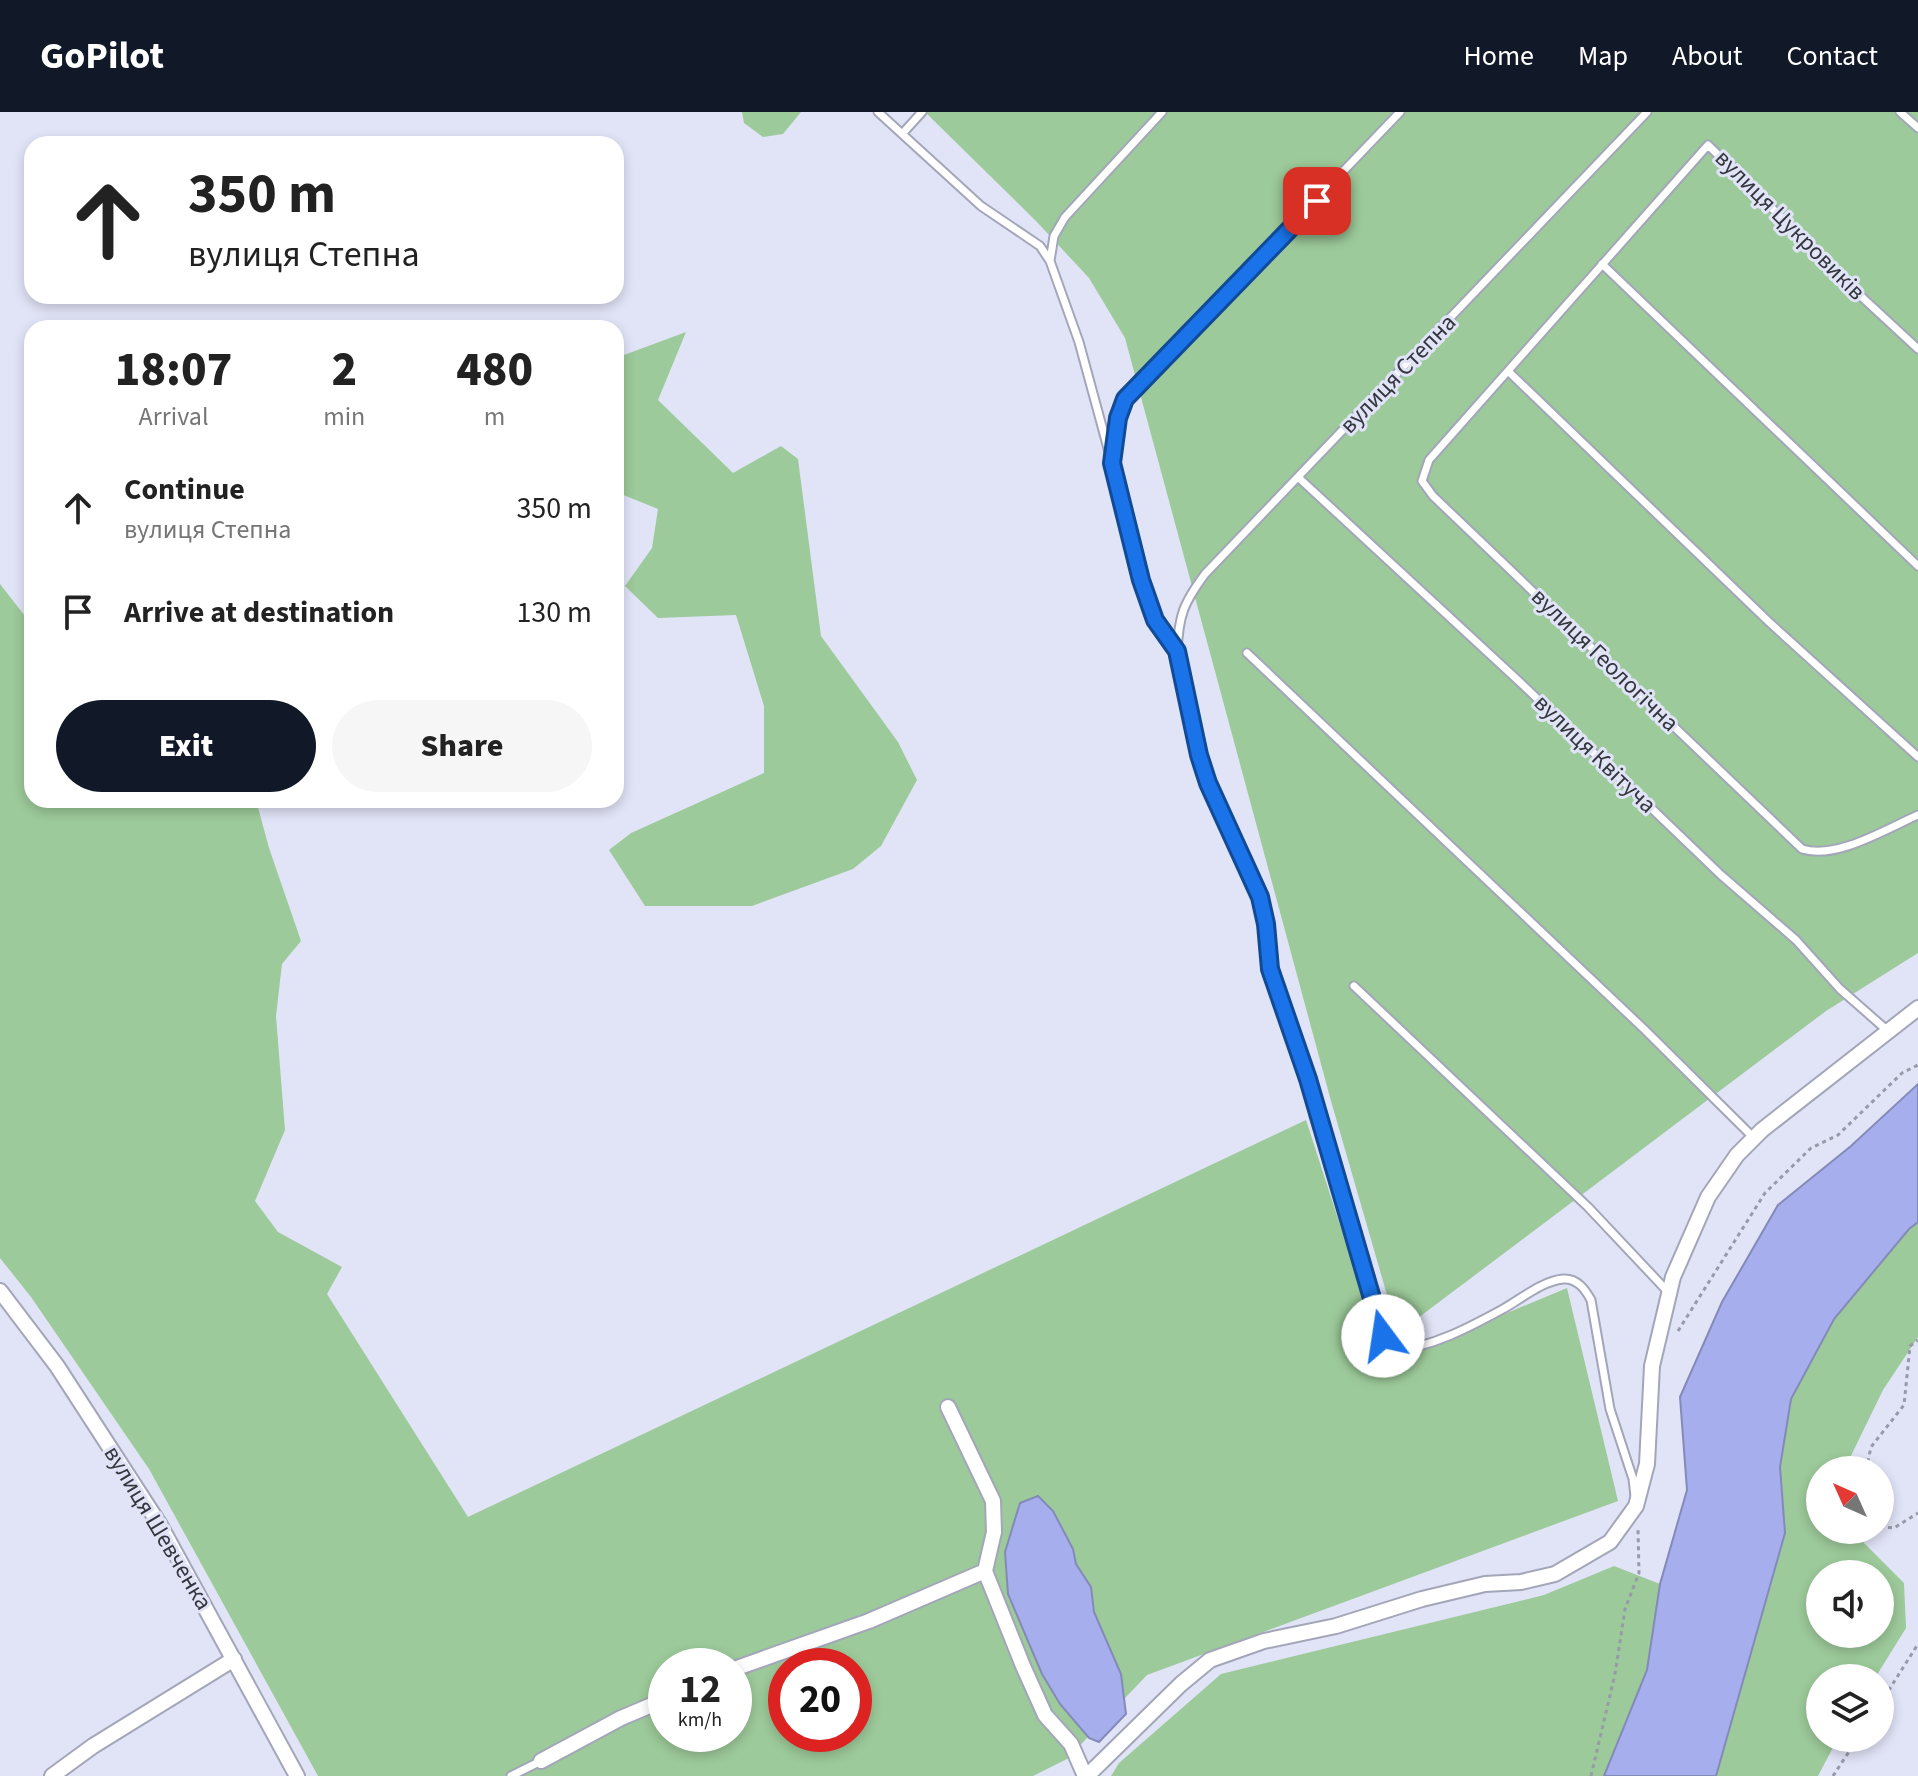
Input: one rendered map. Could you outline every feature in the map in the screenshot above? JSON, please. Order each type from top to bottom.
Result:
[{"type":"street","points":[[948,1407],[993,1501],[994,1532],[985,1571],[1045,1715],[1071,1744],[1086,1776],[1210,1660],[1264,1641],[1336,1626],[1422,1599],[1485,1584],[1521,1582],[1555,1574],[1610,1542],[1636,1506],[1647,1464],[1652,1366],[1673,1277],[1708,1197],[1737,1155],[1754,1138],[1918,1008]]},
{"type":"street","name":"вулиця Шевченка","points":[[0,1291],[57,1366],[160,1525],[297,1776]]},
{"type":"street","points":[[752,1663],[869,1621],[985,1571]]},
{"type":"street","points":[[52,1776],[93,1746],[234,1659]]},
{"type":"street","points":[[541,1761],[648,1707]]},
{"type":"lane","points":[[878,112],[981,206],[1040,246],[1050,261],[1079,342],[1141,580],[1155,620],[1177,651],[1208,783],[1260,897],[1270,969],[1308,1079],[1383,1336],[1394,1350],[1417,1349],[1499,1311],[1542,1286],[1565,1279],[1583,1286],[1591,1300],[1610,1409],[1633,1479],[1636,1506]]},
{"type":"lane","points":[[902,134],[922,112]]},
{"type":"lane","points":[[1050,261],[1054,236],[1065,217],[1162,112]]},
{"type":"lane","points":[[1112,463],[1118,418],[1125,399],[1400,112]]},
{"type":"lane","name":"вулиця Степна","points":[[1177,651],[1179,617],[1205,574],[1647,112]]},
{"type":"lane","points":[[1900,112],[1918,128]]},
{"type":"lane","name":"вулиця Цукровиків","points":[[1602,264],[1708,145],[1918,349]]},
{"type":"lane","points":[[1602,264],[1918,566]]},
{"type":"lane","name":"вулиця Геологічна","points":[[1602,264],[1429,460],[1422,481],[1433,496],[1802,849],[1824,852],[1844,847],[1918,815]]},
{"type":"lane","points":[[1508,371],[1769,622],[1918,757]]},
{"type":"lane","name":"вулиця Квітуча","points":[[1299,478],[1524,686],[1721,875],[1796,940],[1840,989],[1889,1032]]},
{"type":"lane","points":[[1247,653],[1644,1029],[1754,1138]]},
{"type":"lane","points":[[1354,986],[1578,1197],[1670,1294]]},
{"type":"lane","points":[[511,1776],[541,1761]]},
{"type":"path","points":[[1671,1341],[1765,1193],[1811,1148],[1838,1135],[1902,1073],[1918,1065]]},
{"type":"path","points":[[1869,1456],[1871,1447],[1904,1405],[1910,1346],[1918,1340]]},
{"type":"path","points":[[1591,1776],[1615,1674],[1625,1609],[1639,1573],[1636,1506]]},
{"type":"path","points":[[1894,1528],[1918,1513]]},
{"type":"path","points":[[1894,1682],[1918,1644]]},
{"type":"path","points":[[1833,1776],[1849,1752]]},
{"type":"green space","points":[[742,112],[801,112],[783,134],[763,137],[744,123]]},
{"type":"green space","points":[[925,112],[1918,112],[1918,953],[1826,1011],[1398,1333],[1331,1101],[1125,338],[1089,278]]},
{"type":"green space","points":[[686,332],[658,400],[733,473],[781,446],[798,459],[821,636],[898,742],[917,780],[881,846],[853,869],[752,906],[645,906],[609,850],[631,833],[764,773],[764,706],[736,615],[658,618],[625,586],[652,548],[658,509],[624,495],[624,355]]},
{"type":"green space","points":[[0,584],[24,615],[24,808],[258,808],[301,941],[282,964],[276,1016],[285,1130],[255,1201],[278,1232],[342,1267],[327,1294],[468,1517],[1306,1120],[1385,1364],[1567,1288],[1618,1501],[1147,1675],[1067,1759],[1033,1776],[318,1776],[149,1469],[31,1297],[0,1258]]},
{"type":"green space","points":[[1918,1222],[1918,1337],[1883,1390],[1851,1456],[1806,1456],[1806,1544],[1865,1544],[1881,1560],[1806,1560],[1806,1648],[1894,1648],[1884,1664],[1806,1664],[1806,1752],[1831,1752],[1818,1776],[1716,1776],[1785,1533],[1780,1467],[1791,1399],[1834,1319],[1909,1228]]},
{"type":"green space","points":[[1614,1566],[1660,1584],[1647,1670],[1604,1776],[1111,1776],[1119,1763],[1221,1674],[1544,1595]]},
{"type":"green space","points":[[1894,1573],[1904,1583],[1906,1628],[1894,1647]]},
{"type":"water","points":[[1918,1084],[1918,1222],[1834,1319],[1791,1399],[1780,1467],[1785,1533],[1716,1776],[1604,1776],[1647,1670],[1660,1584],[1687,1490],[1680,1397],[1722,1302],[1778,1205],[1851,1146]]},
{"type":"water","points":[[1038,1496],[1053,1511],[1073,1549],[1076,1564],[1091,1587],[1094,1612],[1121,1674],[1126,1714],[1099,1742],[1089,1738],[1060,1704],[1042,1674],[1008,1594],[1005,1552],[1020,1503]]},
{"type":"route","points":[[1317,201],[1125,399],[1118,418],[1112,463],[1141,580],[1155,620],[1177,651],[1208,783],[1260,897],[1270,969],[1308,1079],[1383,1336]]}]
